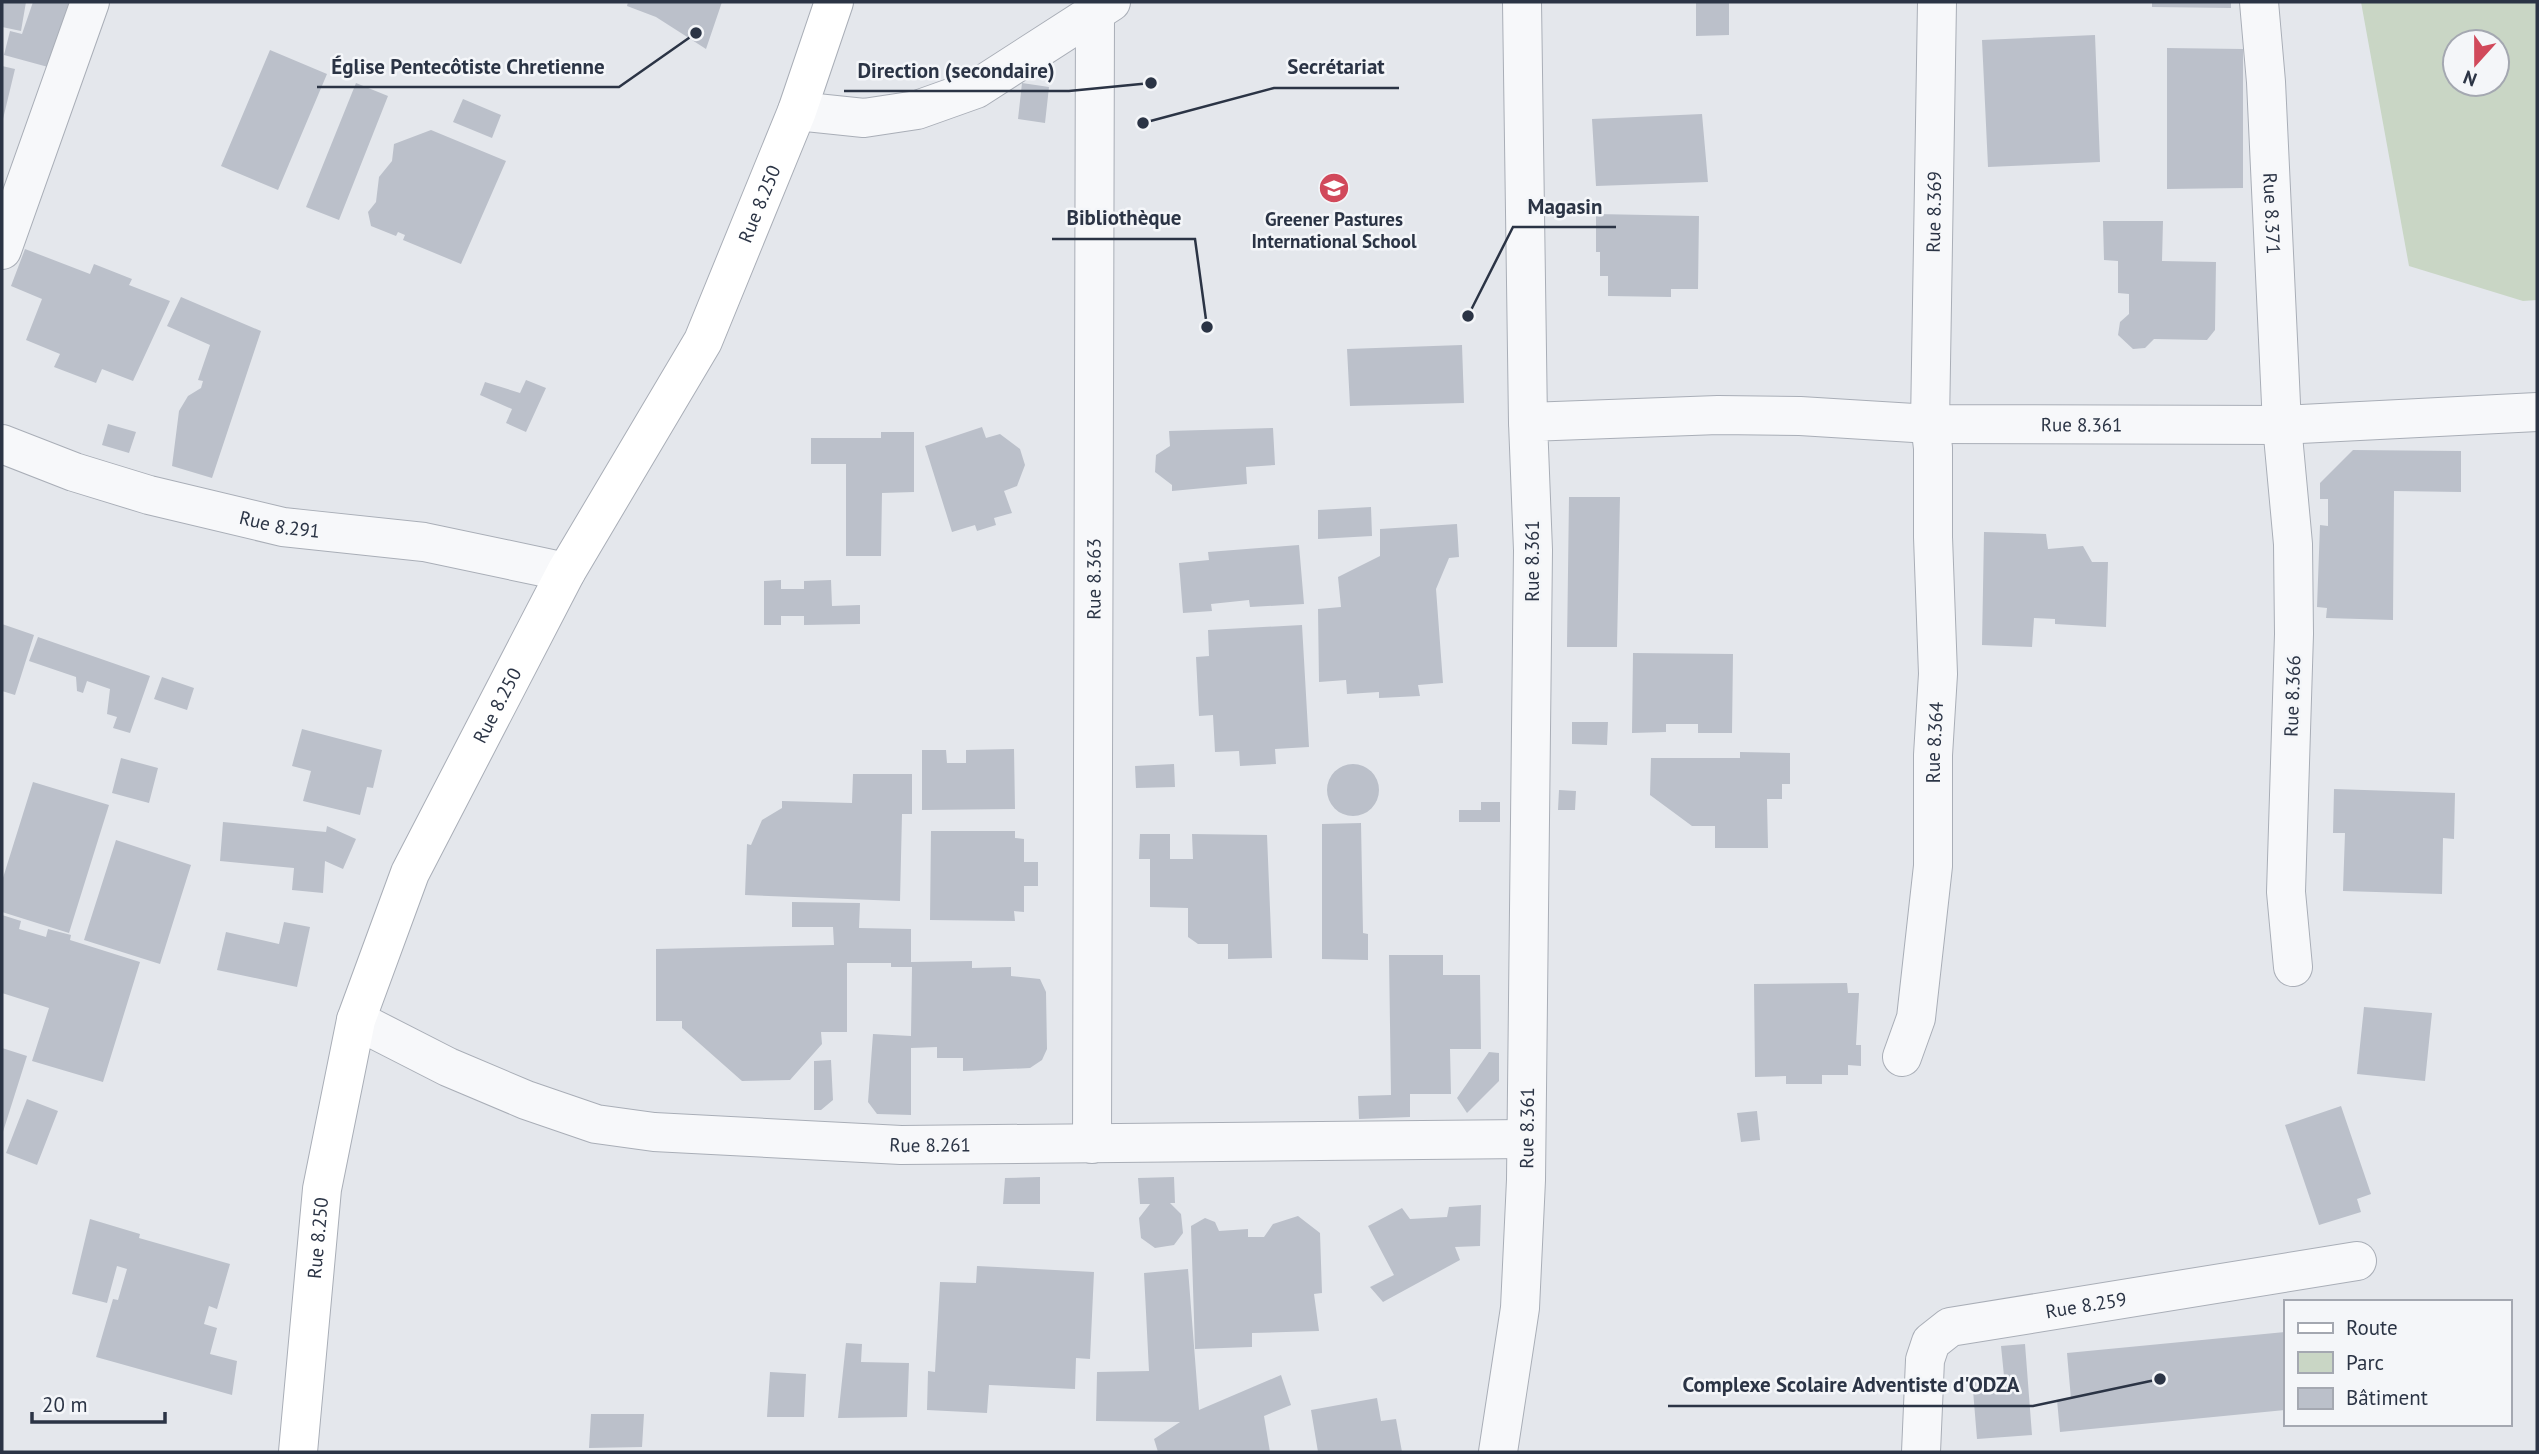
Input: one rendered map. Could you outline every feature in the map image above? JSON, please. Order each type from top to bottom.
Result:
[{"type":"street","points":[[2,250],[90,2]]},
{"type":"street","name":"Rue 8.250","points":[[298,1452],[322,1189],[356,1020],[410,873],[566,572],[702,341],[797,111],[834,2]]},
{"type":"street","points":[[1522,2],[1528,422]]},
{"type":"street","name":"Rue 8.369","points":[[1930,424],[1937,2]]},
{"type":"street","name":"Rue 8.371","points":[[2259,2],[2266,82],[2282,425]]},
{"type":"street","points":[[797,111],[864,118],[917,110],[976,89],[1103,7]]},
{"type":"street","name":"Rue 8.363","points":[[1092,1144],[1103,7]]},
{"type":"street","name":"Rue 8.361","points":[[1498,1452],[1520,1308],[1525,1139],[1533,550],[1528,422],[1718,415],[1800,416],[1930,424],[2282,425],[2537,412]]},
{"type":"street","name":"Rue 8.364","points":[[1902,1057],[1916,1018],[1933,866],[1933,755],[1938,674],[1933,448],[1930,424]]},
{"type":"street","name":"Rue 8.366","points":[[2282,425],[2293,544],[2294,634],[2286,892],[2293,967]]},
{"type":"street","name":"Rue 8.291","points":[[2,444],[74,472],[124,487],[271,524],[424,542],[566,572]]},
{"type":"street","name":"Rue 8.261","points":[[356,1020],[447,1066],[526,1100],[596,1125],[654,1132],[901,1146],[1525,1139]]},
{"type":"street","name":"Rue 8.259","points":[[1921,1452],[1925,1360],[1931,1342],[1950,1327],[2357,1261]]},
{"type":"green space","points":[[2361,2],[2537,2],[2537,300],[2523,301],[2409,266]]},
{"type":"building","points":[[2,2],[26,2],[21,31],[2,27]]},
{"type":"building","points":[[33,2],[69,2],[48,67],[4,55],[10,31],[22,34]]},
{"type":"building","points":[[628,2],[722,2],[706,49],[656,17],[627,6]]},
{"type":"building","points":[[1696,2],[1729,2],[1729,35],[1696,36]]},
{"type":"building","points":[[2152,2],[2231,2],[2231,8],[2152,7]]},
{"type":"building","points":[[2095,35],[2100,162],[1988,167],[1982,40]]},
{"type":"building","points":[[2167,48],[2243,49],[2243,188],[2167,189]]},
{"type":"building","points":[[270,50],[327,74],[278,190],[221,166]]},
{"type":"building","points":[[2,66],[15,69],[3,119],[2,119]]},
{"type":"building","points":[[356,83],[388,96],[339,220],[306,207]]},
{"type":"building","points":[[1022,83],[1049,87],[1045,123],[1018,119]]},
{"type":"building","points":[[463,99],[501,115],[492,138],[453,122]]},
{"type":"building","points":[[1702,114],[1708,182],[1596,186],[1592,119]]},
{"type":"building","points":[[431,130],[506,161],[461,264],[403,240],[405,235],[398,232],[396,236],[371,226],[368,212],[376,202],[379,177],[392,161],[394,144]]},
{"type":"building","points":[[1596,214],[1699,216],[1698,289],[1671,289],[1671,297],[1608,296],[1608,276],[1600,276],[1600,252],[1596,252]]},
{"type":"building","points":[[2103,221],[2163,221],[2162,261],[2216,262],[2215,330],[2207,340],[2154,339],[2145,348],[2133,349],[2118,335],[2120,322],[2129,314],[2129,294],[2118,293],[2118,261],[2104,260]]},
{"type":"building","points":[[25,249],[90,274],[94,264],[132,279],[129,285],[170,301],[133,381],[102,369],[96,383],[54,367],[60,354],[26,340],[42,299],[11,286]]},
{"type":"building","points":[[181,297],[261,331],[212,478],[172,466],[179,411],[188,396],[201,388],[203,381],[198,380],[210,345],[167,326]]},
{"type":"building","points":[[1462,345],[1464,403],[1350,406],[1347,349]]},
{"type":"building","points":[[526,380],[546,388],[526,432],[506,423],[512,409],[480,395],[485,382],[520,393]]},
{"type":"building","points":[[108,424],[136,432],[129,453],[102,445]]},
{"type":"building","points":[[982,427],[986,438],[1000,434],[1020,449],[1025,465],[1017,486],[1004,491],[1012,513],[994,518],[996,525],[977,531],[975,525],[952,532],[925,446]]},
{"type":"building","points":[[1273,428],[1275,465],[1246,467],[1247,484],[1172,491],[1172,485],[1155,472],[1156,455],[1170,446],[1169,431]]},
{"type":"building","points":[[881,432],[914,432],[914,492],[882,493],[881,556],[846,556],[846,464],[811,464],[811,438],[881,438]]},
{"type":"building","points":[[2353,450],[2461,451],[2461,492],[2394,491],[2393,620],[2326,618],[2327,608],[2317,607],[2320,525],[2328,526],[2328,499],[2320,499],[2320,483]]},
{"type":"building","points":[[1569,497],[1620,497],[1617,647],[1567,647]]},
{"type":"building","points":[[1371,507],[1372,536],[1318,539],[1318,510]]},
{"type":"building","points":[[1457,524],[1459,557],[1449,558],[1436,589],[1443,683],[1418,685],[1420,696],[1379,698],[1379,692],[1347,694],[1346,680],[1319,682],[1318,609],[1341,607],[1338,577],[1380,556],[1380,529]]},
{"type":"building","points":[[1984,532],[2046,534],[2048,549],[2083,546],[2092,562],[2108,562],[2106,627],[2055,624],[2055,619],[2034,618],[2032,647],[1982,645]]},
{"type":"building","points":[[1299,545],[1304,604],[1250,607],[1249,600],[1211,604],[1212,611],[1183,613],[1179,563],[1209,560],[1208,552]]},
{"type":"building","points":[[781,580],[781,589],[804,589],[804,581],[831,580],[832,606],[860,605],[860,624],[804,625],[804,616],[781,616],[781,625],[764,625],[764,581]]},
{"type":"building","points":[[2,624],[34,635],[15,695],[2,691]]},
{"type":"building","points":[[1302,625],[1309,747],[1275,749],[1276,764],[1240,766],[1239,751],[1215,752],[1213,715],[1199,716],[1196,657],[1209,656],[1208,630]]},
{"type":"building","points":[[38,637],[150,676],[130,733],[113,728],[117,717],[107,714],[110,689],[87,681],[83,693],[77,691],[76,677],[29,661]]},
{"type":"building","points":[[1633,653],[1733,654],[1732,733],[1698,733],[1698,724],[1666,724],[1666,732],[1632,733]]},
{"type":"building","points":[[162,677],[194,688],[187,710],[154,699]]},
{"type":"building","points":[[1572,722],[1608,722],[1607,745],[1572,744]]},
{"type":"building","points":[[302,729],[382,750],[373,788],[367,787],[360,815],[303,801],[311,771],[292,766]]},
{"type":"building","points":[[1014,749],[1015,809],[922,810],[922,750],[946,750],[947,763],[966,763],[966,750]]},
{"type":"building","points":[[1740,752],[1790,753],[1790,784],[1782,784],[1782,799],[1767,799],[1768,848],[1715,848],[1715,826],[1692,826],[1650,795],[1651,758],[1740,758]]},
{"type":"building","points":[[121,758],[158,768],[149,803],[112,793]]},
{"type":"building","points":[[1174,764],[1175,787],[1136,788],[1135,766]]},
{"type":"building","points":[[1353,764],[1372,771],[1379,790],[1372,809],[1353,816],[1334,809],[1327,790],[1334,771]]},
{"type":"building","points":[[853,774],[912,774],[912,814],[902,814],[900,901],[745,895],[747,844],[751,845],[762,820],[782,808],[782,801],[852,803]]},
{"type":"building","points":[[33,782],[109,805],[69,933],[2,912],[2,881]]},
{"type":"building","points":[[2334,789],[2455,793],[2454,839],[2443,838],[2442,894],[2343,891],[2345,833],[2333,833]]},
{"type":"building","points":[[1559,790],[1576,791],[1575,810],[1558,810]]},
{"type":"building","points":[[1481,802],[1500,802],[1500,822],[1459,822],[1459,810],[1481,810]]},
{"type":"building","points":[[223,822],[326,832],[327,826],[356,839],[343,869],[325,861],[323,893],[292,890],[294,868],[220,861]]},
{"type":"building","points":[[1361,823],[1363,933],[1368,934],[1368,960],[1322,959],[1322,824]]},
{"type":"building","points":[[931,831],[1015,831],[1015,838],[1024,839],[1024,862],[1038,862],[1038,886],[1024,886],[1024,912],[1014,911],[1015,921],[930,920]]},
{"type":"building","points":[[1140,834],[1170,834],[1170,859],[1193,859],[1192,834],[1267,835],[1272,958],[1228,959],[1228,944],[1198,944],[1188,937],[1188,908],[1150,907],[1150,859],[1139,859]]},
{"type":"building","points":[[116,840],[191,865],[160,964],[84,940]]},
{"type":"building","points":[[792,902],[860,903],[859,928],[911,929],[911,962],[972,961],[972,968],[1011,967],[1011,976],[1040,979],[1046,992],[1047,1049],[1042,1060],[1030,1068],[963,1071],[963,1058],[937,1058],[937,1047],[911,1048],[911,1115],[877,1114],[868,1102],[873,1034],[911,1036],[912,967],[891,967],[891,963],[847,963],[847,1032],[821,1032],[822,1044],[790,1080],[742,1081],[682,1028],[682,1021],[656,1021],[656,949],[834,945],[833,927],[792,927]]},
{"type":"building","points":[[2,915],[21,921],[19,929],[46,937],[48,929],[71,935],[70,940],[140,962],[103,1082],[32,1061],[49,1008],[2,993]]},
{"type":"building","points":[[284,922],[310,927],[297,987],[217,970],[226,932],[279,944]]},
{"type":"building","points":[[1389,955],[1443,955],[1443,975],[1480,975],[1481,1049],[1450,1049],[1451,1094],[1410,1094],[1410,1117],[1359,1119],[1358,1096],[1391,1095]]},
{"type":"building","points":[[1847,983],[1848,993],[1859,993],[1856,1045],[1861,1045],[1861,1066],[1848,1065],[1848,1075],[1822,1075],[1822,1084],[1786,1084],[1786,1076],[1755,1077],[1754,984]]},
{"type":"building","points":[[2364,1007],[2432,1013],[2425,1081],[2357,1074]]},
{"type":"building","points":[[2,1048],[27,1056],[2,1135]]},
{"type":"building","points":[[1489,1052],[1499,1053],[1499,1081],[1467,1113],[1457,1098]]},
{"type":"building","points":[[831,1060],[833,1100],[821,1110],[814,1110],[814,1061]]},
{"type":"building","points":[[27,1099],[58,1111],[37,1165],[6,1153]]},
{"type":"building","points":[[2341,1106],[2371,1194],[2357,1199],[2361,1212],[2319,1225],[2285,1125]]},
{"type":"building","points":[[1757,1111],[1760,1140],[1741,1142],[1737,1113]]},
{"type":"building","points":[[1040,1177],[1040,1204],[1003,1204],[1005,1178]]},
{"type":"building","points":[[1174,1177],[1175,1203],[1170,1203],[1181,1214],[1183,1233],[1174,1245],[1155,1248],[1141,1238],[1139,1218],[1150,1204],[1140,1204],[1138,1178]]},
{"type":"building","points":[[1481,1205],[1480,1246],[1455,1247],[1460,1260],[1383,1302],[1370,1287],[1394,1275],[1368,1226],[1402,1208],[1410,1219],[1447,1217],[1449,1207]]},
{"type":"building","points":[[1298,1216],[1320,1233],[1322,1293],[1314,1294],[1319,1331],[1252,1333],[1252,1347],[1195,1349],[1191,1226],[1205,1218],[1215,1222],[1219,1231],[1248,1229],[1248,1237],[1264,1237],[1273,1224]]},
{"type":"building","points":[[90,1219],[140,1234],[139,1238],[230,1264],[217,1309],[209,1306],[204,1324],[217,1328],[210,1354],[237,1361],[232,1395],[96,1357],[113,1299],[118,1300],[127,1269],[117,1266],[107,1303],[72,1294]]},
{"type":"building","points":[[977,1266],[1094,1272],[1090,1359],[1076,1358],[1075,1389],[989,1385],[987,1413],[927,1410],[928,1371],[935,1372],[940,1282],[976,1283]]},
{"type":"building","points":[[1188,1269],[1199,1410],[1281,1375],[1291,1405],[1264,1416],[1270,1452],[1158,1452],[1154,1439],[1180,1422],[1096,1421],[1097,1372],[1149,1371],[1144,1273]]},
{"type":"building","points":[[2284,1332],[2284,1410],[2060,1432],[2057,1400],[2071,1399],[2067,1353]]},
{"type":"building","points":[[846,1343],[862,1344],[861,1362],[909,1363],[907,1417],[838,1418]]},
{"type":"building","points":[[2025,1344],[2032,1435],[1977,1439],[1972,1378],[2004,1376],[2001,1346]]},
{"type":"building","points":[[770,1372],[806,1374],[804,1417],[767,1417]]},
{"type":"building","points":[[1377,1398],[1381,1421],[1396,1419],[1402,1452],[1318,1452],[1311,1410]]},
{"type":"building","points":[[591,1414],[644,1414],[642,1447],[589,1448]]},
{"type":"place","name":"Église Pentecôtiste Chretienne","points":[[696,33]]},
{"type":"place","name":"Direction (secondaire)","points":[[1151,83]]},
{"type":"place","name":"Secrétariat","points":[[1143,123]]},
{"type":"place","name":"Greener Pastures International School","points":[[1334,188]]},
{"type":"place","name":"Magasin","points":[[1468,316]]},
{"type":"place","name":"Bibliothèque","points":[[1207,327]]},
{"type":"place","name":"Complexe Scolaire Adventiste d'ODZA","points":[[2160,1379]]}]
